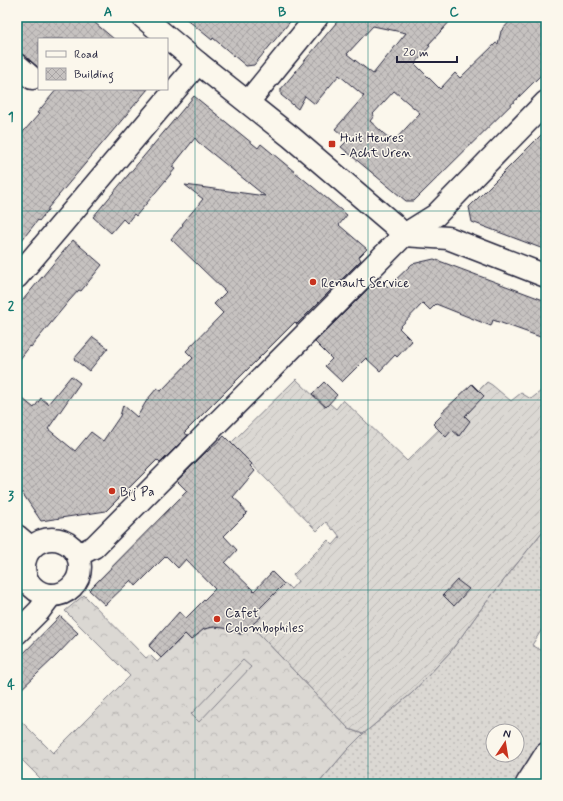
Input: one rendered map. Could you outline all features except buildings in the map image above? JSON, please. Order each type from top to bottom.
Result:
[{"type":"street","points":[[143,17],[291,137],[404,235],[448,238],[546,276]]},
{"type":"street","points":[[248,102],[317,17]]},
{"type":"street","points":[[17,277],[198,63]]},
{"type":"street","points":[[78,555],[94,547],[404,235],[436,216],[546,102]]},
{"type":"street","points":[[47,539],[56,539],[73,547],[78,555],[80,574],[76,583],[69,590],[60,594],[51,595],[39,592],[30,585],[24,574],[23,548],[38,542],[47,539]]},
{"type":"street","points":[[17,633],[39,611],[51,595]]},
{"type":"street","points":[[527,784],[546,754]]},
{"type":"green space","points":[[296,379],[325,407],[329,403],[336,409],[343,400],[407,461],[487,382],[511,401],[521,393],[531,399],[546,387],[546,527],[481,609],[451,651],[412,693],[363,734],[349,729],[247,621],[285,583],[291,589],[298,581],[293,575],[328,540],[333,545],[340,537],[326,522],[317,531],[231,443]]},
{"type":"green space","points":[[546,527],[546,623],[532,645],[546,653],[546,782],[544,784],[318,784],[363,734],[412,693],[451,651],[481,609]]},
{"type":"green space","points":[[84,595],[146,658],[150,655],[157,662],[179,641],[185,633],[191,640],[199,634],[197,632],[207,628],[221,627],[236,631],[240,635],[249,628],[247,621],[349,729],[363,734],[318,784],[34,784],[40,778],[17,755],[17,717],[53,753],[130,676],[65,611]]},
{"type":"green space","points":[[243,660],[251,667],[199,722],[191,714]]},
{"type":"place","name":"Huit Heures - Acht Uren","points":[[332,144]]},
{"type":"place","name":"Renault Service","points":[[313,282]]},
{"type":"place","name":"Bij Pa","points":[[112,491]]},
{"type":"place","name":"Cafet Colombophiles","points":[[217,619]]}]
